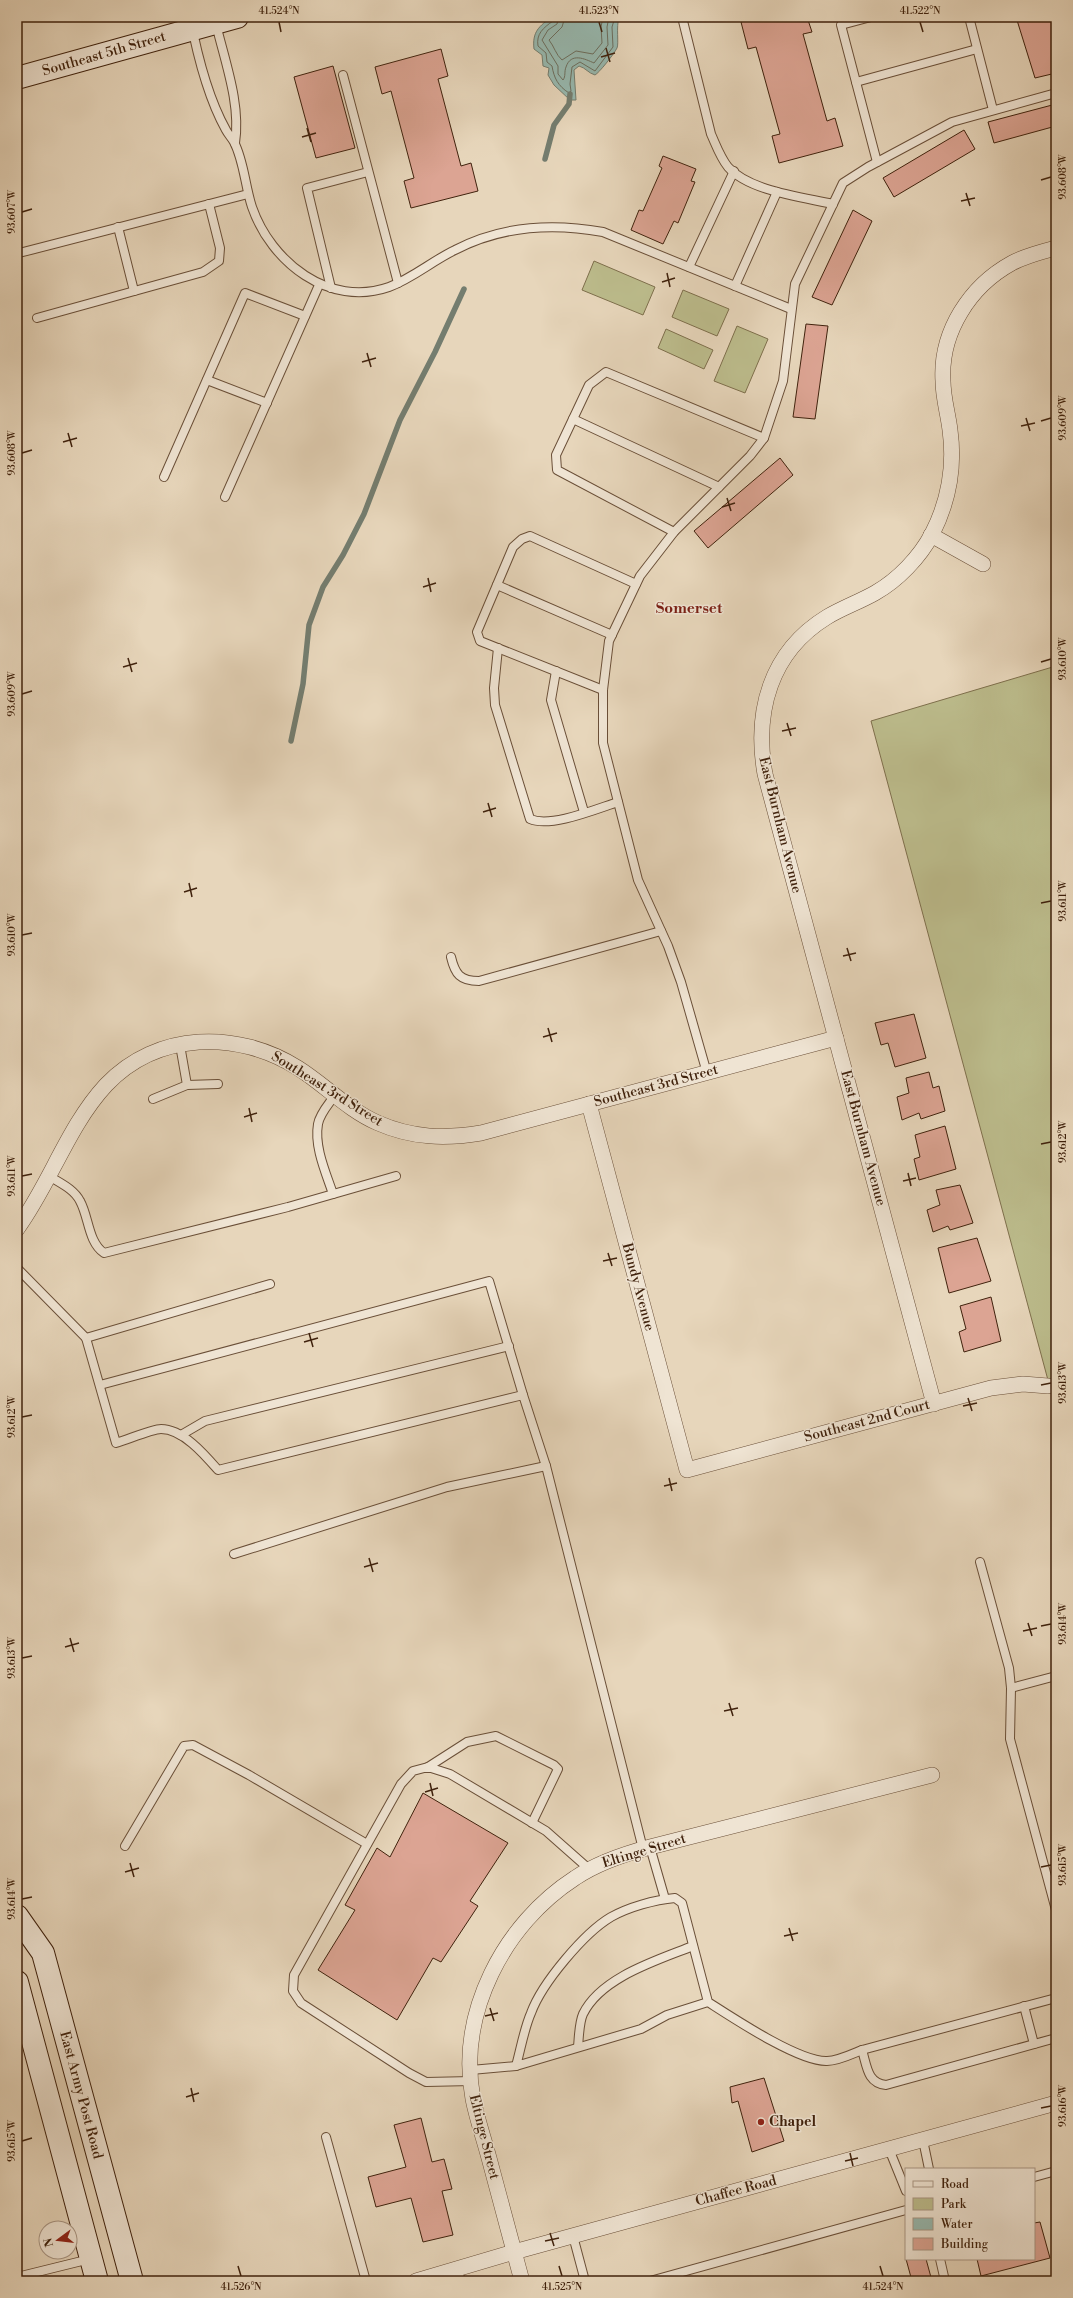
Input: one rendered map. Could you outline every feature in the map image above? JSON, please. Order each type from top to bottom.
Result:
[{"type":"main road","name":"Southeast 5th Street","points":[[17,78],[191,23],[237,17]]},
{"type":"main road","name":"East Army Post Road","points":[[17,1916],[43,1953],[132,2281]]},
{"type":"main road","points":[[17,1982],[97,2281]]},
{"type":"street","name":"East Burnham Avenue","points":[[934,1404],[765,774],[760,742],[761,724],[765,698],[779,667],[790,651],[807,632],[827,617],[876,592],[898,576],[916,557],[931,535],[943,511],[950,484],[952,458],[942,380],[943,356],[960,313],[973,294],[992,276],[1013,263],[1056,248]]},
{"type":"street","points":[[931,535],[983,564]]},
{"type":"street","name":"Southeast 3rd Street","points":[[17,1229],[29,1212],[85,1112],[107,1084],[127,1068],[150,1054],[180,1045],[201,1041],[228,1042],[254,1047],[278,1056],[376,1122],[402,1132],[428,1137],[454,1138],[481,1133],[836,1038]]},
{"type":"street","name":"Bundy Avenue","points":[[589,1104],[687,1470]]},
{"type":"street","name":"Southeast 2nd Court","points":[[687,1470],[991,1388],[1023,1384],[1048,1386]]},
{"type":"street","name":"Eltinge Street","points":[[522,2281],[473,2099],[471,2075],[473,2036],[479,2007],[490,1975],[506,1946],[526,1919],[549,1896],[604,1862],[646,1848],[932,1775]]},
{"type":"street","name":"Chaffee Road","points":[[416,2281],[514,2252],[1056,2103]]},
{"type":"lane","points":[[682,17],[711,134],[719,152],[734,171],[745,180],[777,192],[832,204]]},
{"type":"lane","points":[[871,17],[841,25],[877,162]]},
{"type":"lane","points":[[969,17],[993,110]]},
{"type":"lane","points":[[215,20],[236,109],[237,126],[235,143]]},
{"type":"lane","points":[[191,23],[213,100],[226,130],[235,143],[248,194],[259,226],[272,245],[285,260],[319,284],[331,288],[363,291],[388,287],[409,278],[455,249],[486,237],[517,230],[549,227],[580,228],[603,232],[791,309]]},
{"type":"lane","points":[[856,82],[977,49]]},
{"type":"lane","points":[[343,76],[398,283]]},
{"type":"lane","points":[[707,1073],[681,982],[661,931],[638,880],[603,743],[603,690],[609,641],[640,576],[674,532],[750,456],[764,438],[783,381],[795,284],[832,204],[844,184],[877,162],[952,122],[1056,93]]},
{"type":"lane","points":[[689,268],[734,171]]},
{"type":"lane","points":[[331,288],[307,188],[368,172]]},
{"type":"lane","points":[[735,286],[777,192]]},
{"type":"lane","points":[[19,253],[248,194]]},
{"type":"lane","points":[[37,318],[203,272],[220,261],[220,248],[209,204]]},
{"type":"lane","points":[[118,227],[134,291]]},
{"type":"lane","points":[[225,497],[319,284]]},
{"type":"lane","points":[[164,477],[245,293],[305,316]]},
{"type":"lane","points":[[674,532],[557,470],[556,455],[589,385],[606,372],[764,438]]},
{"type":"lane","points":[[207,380],[267,402]]},
{"type":"lane","points":[[573,419],[719,487]]},
{"type":"lane","points":[[603,690],[480,641],[477,632],[513,547],[522,539],[530,536],[636,584]]},
{"type":"lane","points":[[497,585],[612,635]]},
{"type":"lane","points":[[498,648],[494,688],[495,705],[530,819],[548,822],[618,802]]},
{"type":"lane","points":[[556,671],[551,700],[584,812]]},
{"type":"lane","points":[[451,957],[455,972],[460,977],[479,981],[661,931]]},
{"type":"lane","points":[[180,1045],[187,1085]]},
{"type":"lane","points":[[153,1100],[187,1085],[218,1084]]},
{"type":"lane","points":[[333,1194],[318,1144],[318,1124],[322,1113],[335,1095]]},
{"type":"lane","points":[[49,1176],[69,1188],[80,1200],[95,1245],[104,1253],[333,1194],[396,1176]]},
{"type":"lane","points":[[17,1268],[86,1338],[116,1443],[161,1429],[181,1435],[202,1451],[218,1470],[523,1395]]},
{"type":"lane","points":[[100,1385],[488,1281],[546,1466],[646,1848],[665,1899]]},
{"type":"lane","points":[[86,1338],[270,1284]]},
{"type":"lane","points":[[181,1435],[205,1421],[509,1346]]},
{"type":"lane","points":[[234,1554],[447,1487],[546,1466]]},
{"type":"lane","points":[[980,1562],[1009,1668],[1011,1688],[1010,1739],[1056,1910]]},
{"type":"lane","points":[[1011,1688],[1056,1676]]},
{"type":"lane","points":[[532,1823],[558,1769],[554,1764],[496,1736],[467,1742],[428,1767],[413,1771],[400,1784],[294,1975],[293,1991],[301,2003],[409,2073],[426,2082],[516,2066],[641,2029],[667,2015],[708,2002]]},
{"type":"lane","points":[[125,1846],[184,1746],[193,1745],[249,1775],[367,1844]]},
{"type":"lane","points":[[428,1767],[450,1774],[546,1831],[589,1870]]},
{"type":"lane","points":[[516,2066],[531,2012],[548,1984],[578,1944],[610,1918],[639,1906],[665,1899],[675,1898],[682,1903],[708,2002],[784,2047],[816,2060],[829,2061],[862,2050],[1056,1998]]},
{"type":"lane","points":[[578,2047],[583,2014],[601,1992],[630,1971],[693,1946]]},
{"type":"lane","points":[[1024,2006],[1034,2044]]},
{"type":"lane","points":[[862,2050],[871,2079],[877,2084],[886,2085],[1056,2038]]},
{"type":"lane","points":[[326,2137],[366,2281]]},
{"type":"lane","points":[[923,2140],[929,2168]]},
{"type":"lane","points":[[889,2149],[905,2189]]},
{"type":"lane","points":[[1035,2177],[1056,2171]]},
{"type":"lane","points":[[650,2281],[905,2210]]},
{"type":"lane","points":[[573,2236],[585,2281]]},
{"type":"lane","points":[[17,2277],[91,2258]]},
{"type":"lane","points":[[940,2260],[945,2281]]},
{"type":"lane","points":[[453,2270],[463,2281]]},
{"type":"green space","points":[[594,261],[655,287],[643,315],[582,290]]},
{"type":"green space","points":[[683,290],[729,309],[717,336],[672,317]]},
{"type":"green space","points":[[737,326],[768,339],[745,393],[714,381]]},
{"type":"green space","points":[[666,329],[713,350],[704,369],[658,348]]},
{"type":"green space","points":[[1056,666],[1056,1410],[871,721]]},
{"type":"water","points":[[552,17],[619,17],[617,48],[603,67],[595,75],[579,66],[574,70],[576,100],[570,100],[554,85],[548,75],[549,68],[543,66],[542,55],[534,49],[534,38],[537,30],[543,23]]},
{"type":"building","points":[[760,17],[807,17],[812,32],[803,34],[827,121],[835,118],[843,146],[779,163],[772,136],[780,134],[756,47],[748,49],[741,22]]},
{"type":"building","points":[[1016,17],[1056,17],[1056,73],[1035,78]]},
{"type":"building","points":[[441,49],[448,76],[438,79],[461,166],[471,163],[478,191],[411,208],[404,181],[414,178],[391,91],[382,94],[375,67]]},
{"type":"building","points":[[333,66],[355,148],[316,158],[294,77]]},
{"type":"building","points":[[1056,104],[1056,126],[994,143],[988,122]]},
{"type":"building","points":[[964,130],[975,149],[894,197],[883,178]]},
{"type":"building","points":[[663,156],[696,169],[691,181],[695,182],[678,223],[674,221],[663,244],[631,230],[639,210],[643,211],[662,168],[659,166]]},
{"type":"building","points":[[853,210],[872,221],[832,305],[812,297]]},
{"type":"building","points":[[806,324],[828,326],[815,419],[793,417]]},
{"type":"building","points":[[780,458],[793,475],[708,548],[694,531]]},
{"type":"building","points":[[914,1014],[926,1058],[895,1067],[888,1043],[881,1045],[875,1023]]},
{"type":"building","points":[[929,1072],[933,1088],[939,1086],[945,1111],[921,1119],[919,1113],[902,1120],[897,1097],[909,1093],[906,1078]]},
{"type":"building","points":[[945,1126],[956,1169],[919,1180],[914,1159],[920,1157],[915,1135]]},
{"type":"building","points":[[960,1185],[973,1223],[950,1230],[948,1226],[933,1232],[927,1210],[940,1205],[936,1190]]},
{"type":"building","points":[[977,1238],[991,1281],[949,1293],[938,1248]]},
{"type":"building","points":[[991,1297],[1001,1341],[964,1352],[959,1332],[966,1329],[960,1306]]},
{"type":"building","points":[[423,1793],[508,1843],[470,1901],[478,1906],[441,1962],[433,1958],[397,2020],[318,1970],[355,1910],[345,1905],[377,1848],[390,1857]]},
{"type":"building","name":"Chapel","points":[[764,2078],[784,2141],[752,2152],[738,2101],[732,2103],[730,2087]]},
{"type":"building","points":[[421,2118],[432,2162],[444,2159],[452,2189],[442,2191],[453,2235],[423,2242],[411,2198],[376,2207],[368,2177],[406,2167],[394,2125]]},
{"type":"building","points":[[1040,2222],[1050,2258],[981,2276],[977,2260],[1035,2260],[1035,2223]]},
{"type":"building","points":[[906,2260],[926,2260],[932,2281],[912,2281]]},
{"type":"waterway","points":[[545,159],[554,125],[569,104],[570,94]]},
{"type":"waterway","points":[[291,741],[303,684],[309,625],[323,587],[343,555],[364,514],[400,420],[435,352],[464,289]]},
{"type":"place","name":"Chapel","points":[[761,2122]]},
{"type":"district","name":"Somerset","points":[[689,608]]}]
